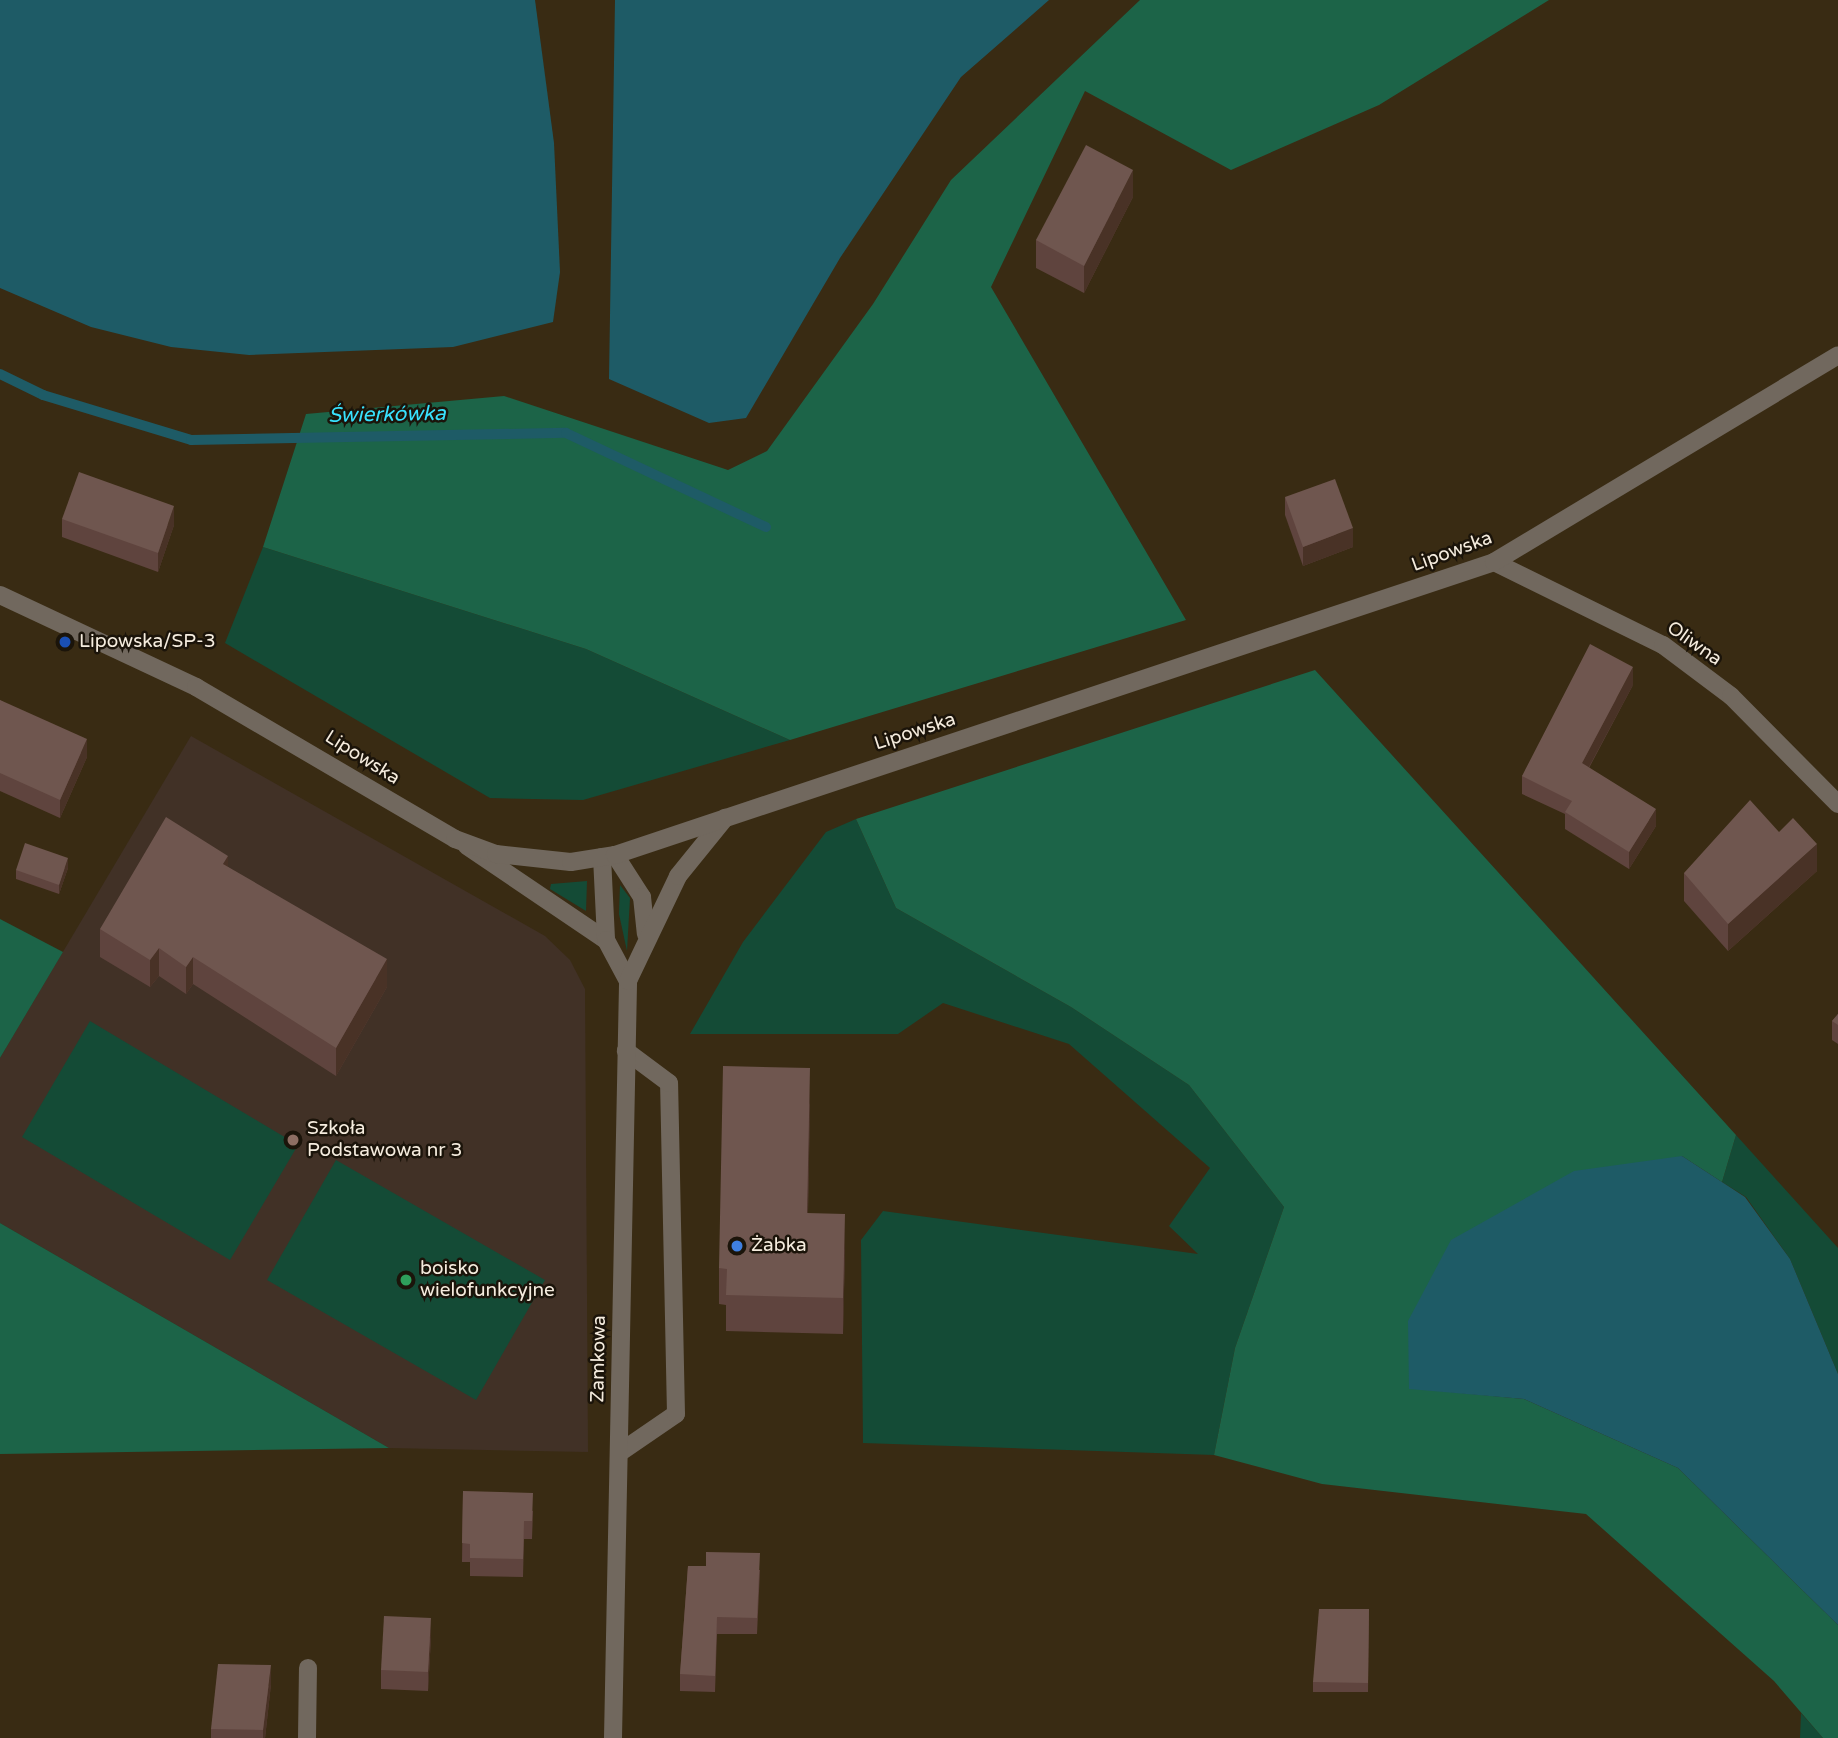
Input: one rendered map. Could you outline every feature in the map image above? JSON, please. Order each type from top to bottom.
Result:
[{"type":"street","name":"Lipowska","points":[[0,594],[196,687],[455,838],[533,862],[608,856],[1494,562],[1838,355]]},
{"type":"street","name":"Oliwna","points":[[1494,562],[1663,645],[1731,696],[1838,804]]},
{"type":"street","name":"Zamkowa","points":[[613,1738],[628,981],[646,934],[678,876],[726,818]]},
{"type":"street","name":"Zamkowa","points":[[455,838],[606,940],[628,981]]},
{"type":"street","name":"Zamkowa","points":[[608,856],[642,897],[646,934]]},
{"type":"street","name":"Zamkowa","points":[[606,940],[608,856]]},
{"type":"street","points":[[619,1453],[676,1414],[669,1083],[626,1051]]},
{"type":"street","points":[[307,1738],[308,1668]]},
{"type":"shaded area","name":"Szkoła Podstawowa nr 3","points":[[191,736],[545,936],[570,960],[585,989],[588,1452],[389,1448],[0,1223],[0,1058]]},
{"type":"green space","points":[[1140,0],[1549,0],[1379,105],[1231,170],[1085,91],[991,287],[1186,620],[790,740],[586,649],[263,547],[306,414],[504,396],[728,470],[767,451],[873,304],[951,180]]},
{"type":"green space","points":[[263,547],[586,649],[790,740],[583,800],[490,798],[225,643]]},
{"type":"green space","points":[[1315,670],[1736,1135],[1722,1182],[1682,1156],[1409,1388],[1524,1399],[1678,1468],[1838,1625],[1838,1738],[1823,1738],[1774,1681],[1586,1514],[1322,1484],[1214,1455],[1235,1348],[1284,1207],[1189,1085],[1071,1007],[896,908],[856,819]]},
{"type":"green space","points":[[856,819],[896,908],[1071,1007],[1189,1085],[1284,1207],[1235,1348],[1214,1455],[863,1443],[861,1240],[883,1211],[1198,1254],[1169,1226],[1210,1168],[1069,1044],[943,1003],[898,1034],[690,1034],[743,942],[826,832]]},
{"type":"green space","points":[[587,881],[586,911],[550,889],[551,884]]},
{"type":"green space","points":[[620,885],[630,898],[627,951],[619,914]]},
{"type":"green space","points":[[0,919],[63,952],[0,1058]]},
{"type":"green space","points":[[90,1021],[298,1145],[230,1260],[22,1137]]},
{"type":"green space","points":[[1736,1135],[1838,1248],[1838,1374],[1790,1259],[1746,1197],[1722,1182]]},
{"type":"green space","name":"boisko wielofunkcyjne","points":[[336,1160],[545,1280],[476,1400],[267,1280]]},
{"type":"green space","points":[[0,1223],[389,1448],[0,1454]]},
{"type":"green space","points":[[1801,1713],[1823,1738],[1800,1738]]},
{"type":"water","points":[[0,0],[535,0],[554,143],[560,272],[553,322],[453,347],[249,355],[171,347],[91,327],[0,288]]},
{"type":"water","points":[[615,0],[1049,0],[961,77],[840,258],[746,418],[709,423],[609,379]]},
{"type":"water","points":[[1682,1156],[1745,1197],[1790,1259],[1838,1374],[1838,1625],[1678,1468],[1524,1399],[1409,1389],[1408,1321],[1451,1240],[1574,1171]]},
{"type":"building","points":[[1086,145],[1133,170],[1084,266],[1036,240]]},
{"type":"building","points":[[79,472],[174,506],[158,553],[62,519]]},
{"type":"building","points":[[1335,479],[1353,528],[1303,547],[1285,497]]},
{"type":"building","points":[[1590,644],[1633,667],[1582,763],[1656,809],[1629,852],[1565,812],[1572,801],[1522,776]]},
{"type":"building","points":[[0,700],[87,739],[60,800],[0,773]]},
{"type":"building","points":[[1750,800],[1779,832],[1793,818],[1817,844],[1728,924],[1684,873]]},
{"type":"building","points":[[166,817],[228,856],[223,864],[387,959],[336,1048],[193,957],[186,967],[159,948],[150,960],[100,929]]},
{"type":"building","points":[[25,843],[68,858],[59,885],[16,870]]},
{"type":"building","points":[[1838,1014],[1838,1025],[1832,1021]]},
{"type":"building","points":[[723,1066],[810,1068],[807,1213],[845,1214],[843,1298],[726,1295],[727,1269],[719,1268]]},
{"type":"building","points":[[463,1491],[533,1493],[532,1521],[524,1521],[523,1559],[470,1558],[470,1544],[462,1543]]},
{"type":"building","points":[[706,1552],[760,1553],[757,1618],[717,1617],[715,1676],[680,1674],[688,1566],[706,1566]]},
{"type":"building","points":[[1319,1609],[1369,1609],[1368,1683],[1313,1682]]},
{"type":"building","points":[[384,1616],[431,1618],[428,1672],[381,1670]]},
{"type":"building","points":[[218,1664],[271,1665],[263,1730],[211,1729]]},
{"type":"waterway","name":"Świerkówka","points":[[0,374],[43,395],[191,440],[566,433],[766,527]]},
{"type":"place","name":"Lipowska/SP-3","points":[[65,642]]},
{"type":"place","name":"Szkoła Podstawowa nr 3","points":[[293,1140]]},
{"type":"place","name":"Żabka","points":[[737,1246]]},
{"type":"place","name":"boisko wielofunkcyjne","points":[[406,1280]]}]
